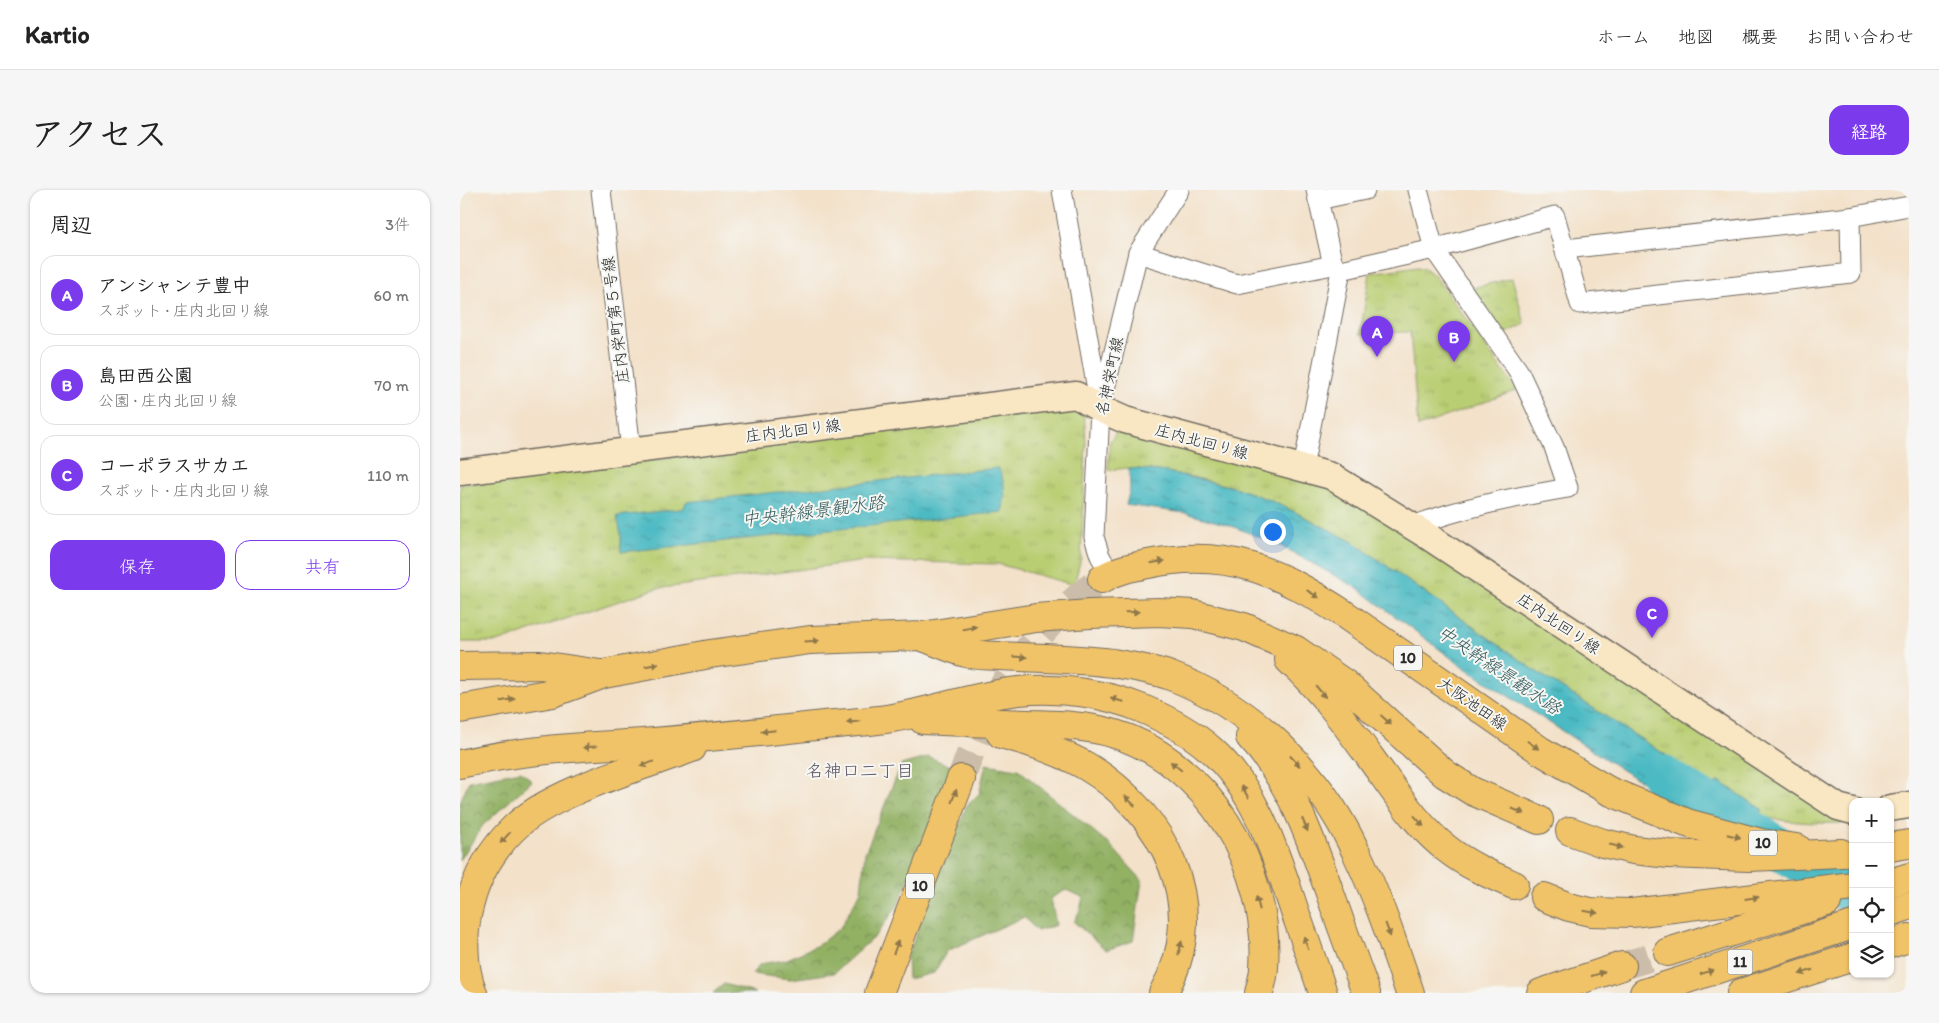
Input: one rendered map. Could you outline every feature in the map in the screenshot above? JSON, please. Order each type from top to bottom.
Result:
[{"type":"main road","name":"大阪池田線","points":[[1106,576],[1158,562],[1196,558],[1221,559],[1251,566],[1281,577],[1344,614],[1573,771],[1609,790],[1687,823],[1760,843],[1847,852]]},
{"type":"main road","points":[[460,709],[552,693],[604,674],[710,654],[810,640],[922,636],[1036,618],[1125,612],[1193,614],[1244,627],[1296,650],[1357,694],[1445,774],[1472,791],[1539,820]]},
{"type":"main road","points":[[1244,627],[1283,654],[1317,688],[1400,799],[1431,834],[1464,861],[1487,874],[1514,884]]},
{"type":"main road","points":[[922,636],[966,653],[1101,662],[1135,667],[1166,675],[1192,685],[1219,699],[1270,737],[1312,781],[1343,826],[1356,852],[1410,993]]},
{"type":"main road","points":[[460,666],[540,665],[604,674]]},
{"type":"main road","points":[[1135,667],[1162,676],[1212,703],[1233,719],[1252,738],[1270,761],[1286,787],[1312,844],[1363,986]]},
{"type":"main road","points":[[460,764],[549,750],[726,736],[892,718],[990,695],[1021,690],[1048,690],[1102,696],[1131,704],[1162,717],[1188,732],[1210,749],[1230,770],[1261,820],[1287,888],[1322,991]]},
{"type":"main road","points":[[892,718],[1082,726],[1110,732],[1139,743],[1166,758],[1190,777],[1208,799],[1226,823],[1241,850],[1260,908],[1264,938],[1262,981]]},
{"type":"main road","points":[[960,722],[1034,743],[1061,753],[1087,767],[1112,785],[1152,825],[1165,847],[1175,870],[1182,892],[1184,916],[1182,940],[1177,963],[1163,993]]},
{"type":"main road","points":[[473,993],[466,964],[464,940],[473,890],[484,867],[498,846],[514,828],[558,799],[588,786],[726,736]]},
{"type":"main road","name":"10","points":[[879,993],[961,779]]},
{"type":"main road","points":[[1570,831],[1603,844],[1669,854],[1748,857],[1847,852]]},
{"type":"main road","points":[[1894,847],[1909,844]]},
{"type":"main road","points":[[1894,880],[1909,877]]},
{"type":"main road","points":[[1668,952],[1796,901],[1849,887]]},
{"type":"main road","points":[[1544,897],[1569,907],[1611,914],[1796,901],[1849,894]]},
{"type":"main road","points":[[1894,911],[1909,906]]},
{"type":"main road","name":"11","points":[[1644,993],[1845,928]]},
{"type":"main road","points":[[1894,943],[1909,938]]},
{"type":"main road","name":"11","points":[[1741,993],[1849,958]]},
{"type":"main road","points":[[1541,993],[1622,966]]},
{"type":"street","name":"庄内栄町第５号線","points":[[600,190],[631,450]]},
{"type":"street","points":[[1062,190],[1100,409]]},
{"type":"street","name":"名神栄町線","points":[[1106,576],[1094,537],[1100,409],[1138,253],[1179,190]]},
{"type":"street","points":[[1303,468],[1337,267],[1317,195],[1365,190]]},
{"type":"street","points":[[1413,526],[1436,517],[1505,499],[1568,488],[1554,447],[1519,372],[1434,249],[1418,190]]},
{"type":"street","points":[[1565,248],[1850,217],[1909,206]]},
{"type":"street","points":[[1138,253],[1237,284],[1434,249],[1555,216],[1580,304],[1851,273],[1850,217]]},
{"type":"street","name":"庄内北回り線","points":[[460,472],[1076,395],[1100,409],[1125,420],[1331,476],[1413,526],[1838,807],[1849,810]]},
{"type":"street","points":[[1894,807],[1909,805]]},
{"type":"green space","points":[[1418,266],[1425,268],[1435,276],[1517,390],[1418,427],[1410,332],[1360,334],[1370,273]]},
{"type":"green space","points":[[1512,278],[1525,324],[1505,334],[1473,288]]},
{"type":"green space","points":[[1076,404],[1084,413],[1086,442],[1081,558],[1074,585],[998,564],[864,561],[655,589],[497,642],[460,642],[460,485]]},
{"type":"green space","points":[[1119,429],[1327,482],[1834,812],[1843,823],[1800,822],[1758,816],[1763,810],[1719,781],[1715,784],[1709,783],[1537,672],[1353,542],[1299,514],[1237,488],[1193,477],[1129,468],[1108,470],[1110,441]]},
{"type":"green space","points":[[929,757],[953,767],[898,905],[876,935],[834,973],[790,979],[752,974],[760,964],[785,960],[818,945],[840,928],[861,891],[865,853],[901,765]]},
{"type":"green space","points":[[986,764],[1018,769],[1109,844],[1142,880],[1133,941],[1106,950],[1074,922],[1080,910],[1083,897],[1066,890],[1051,898],[1056,925],[1037,931],[1024,917],[947,951],[934,973],[908,979],[907,957],[967,805],[979,794]]},
{"type":"green space","points":[[521,771],[532,781],[483,825],[460,860],[460,802],[469,781]]},
{"type":"green space","points":[[724,984],[755,993],[713,993]]},
{"type":"water","points":[[998,468],[1003,479],[1004,490],[1002,512],[621,552],[621,534],[617,516],[680,509],[684,508],[686,502]]},
{"type":"water","points":[[1129,468],[1167,472],[1237,488],[1267,499],[1353,542],[1537,672],[1709,783],[1715,784],[1719,781],[1763,810],[1758,816],[1730,812],[1674,794],[1633,777],[1462,666],[1357,588],[1277,544],[1229,525],[1185,513],[1126,505],[1130,489]]},
{"type":"waterway","name":"中央幹線景観水路","points":[[1662,776],[1849,892]]},
{"type":"tunnel","points":[[961,779],[983,723],[997,695],[1022,657],[1036,639],[1067,607],[1102,579]]},
{"type":"tunnel","points":[[1622,966],[1668,952]]},
{"type":"place","name":"アンシャンテ豊中","points":[[1377,357]]},
{"type":"place","name":"島田西公園","points":[[1454,362]]},
{"type":"place","name":"コーポラスサカエ","points":[[1652,638]]},
{"type":"district","name":"名神口二丁目","points":[[860,771]]}]
